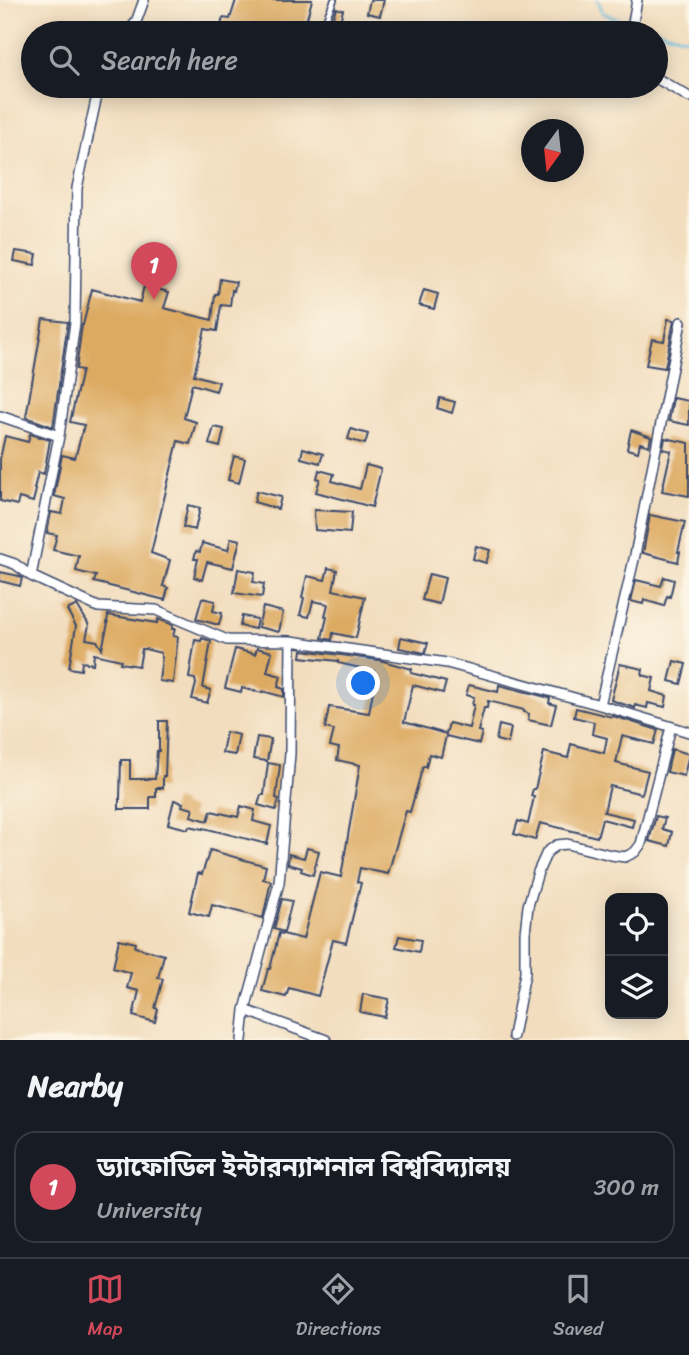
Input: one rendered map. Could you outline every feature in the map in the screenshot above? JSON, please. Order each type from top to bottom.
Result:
[{"type":"street","points":[[136,21],[144,0]]},
{"type":"street","points":[[633,21],[637,0]]},
{"type":"street","points":[[668,85],[689,97]]},
{"type":"street","points":[[31,576],[59,436],[75,323],[77,188],[96,98]]},
{"type":"street","points":[[600,705],[635,555],[681,322]]},
{"type":"street","points":[[0,416],[59,436]]},
{"type":"street","points":[[0,559],[15,564],[31,576],[97,607],[156,610],[227,640],[291,641],[447,663],[689,732]]},
{"type":"street","points":[[242,1040],[245,1010],[279,883],[290,754],[291,641]]},
{"type":"street","points":[[513,1036],[525,973],[528,906],[547,852],[557,845],[567,844],[625,857],[635,852],[641,844],[671,727]]},
{"type":"street","points":[[245,1010],[326,1040]]},
{"type":"lane","points":[[325,21],[334,0]]},
{"type":"building","points":[[236,0],[312,0],[306,21],[222,21],[223,18],[230,19]]},
{"type":"building","points":[[370,0],[384,0],[380,16],[367,13]]},
{"type":"building","points":[[336,8],[343,10],[340,21],[332,21]]},
{"type":"building","points":[[16,251],[37,254],[35,265],[14,261]]},
{"type":"building","points":[[220,279],[236,282],[230,306],[221,305],[217,331],[205,329],[194,375],[219,382],[216,391],[192,384],[184,418],[196,422],[190,444],[178,441],[151,553],[170,560],[163,586],[168,588],[165,600],[94,582],[96,576],[76,571],[79,556],[53,550],[57,535],[47,533],[51,512],[62,514],[65,499],[54,496],[62,455],[75,458],[84,425],[70,422],[82,370],[76,369],[82,325],[92,289],[140,302],[144,286],[169,292],[164,308],[212,320]]},
{"type":"building","points":[[424,290],[438,294],[434,309],[419,305]]},
{"type":"building","points":[[43,319],[68,322],[53,427],[26,417]]},
{"type":"building","points":[[668,319],[674,320],[665,368],[646,365],[652,339],[664,341]]},
{"type":"building","points":[[440,398],[455,402],[452,413],[437,408]]},
{"type":"building","points":[[673,398],[689,401],[689,425],[669,421]]},
{"type":"building","points":[[214,427],[224,429],[220,447],[209,444]]},
{"type":"building","points":[[351,429],[368,434],[365,444],[348,439]]},
{"type":"building","points":[[631,430],[651,437],[649,446],[640,443],[638,452],[627,449]]},
{"type":"building","points":[[30,434],[50,440],[44,474],[38,472],[33,502],[19,498],[17,505],[0,501],[0,459],[5,436],[28,442]]},
{"type":"building","points":[[665,438],[689,443],[689,496],[662,491],[671,451],[663,449]]},
{"type":"building","points":[[303,448],[323,454],[320,463],[301,458]]},
{"type":"building","points":[[234,456],[245,459],[239,483],[228,480]]},
{"type":"building","points":[[366,465],[381,469],[372,507],[316,492],[320,479],[317,478],[319,470],[334,474],[332,481],[360,489]]},
{"type":"building","points":[[257,491],[281,497],[278,509],[254,502]]},
{"type":"building","points":[[188,505],[200,508],[195,530],[183,527]]},
{"type":"building","points":[[314,510],[352,512],[350,533],[315,530]]},
{"type":"building","points":[[650,515],[685,522],[678,562],[643,553]]},
{"type":"building","points":[[231,538],[240,540],[233,568],[207,562],[202,580],[194,577],[198,559],[194,559],[196,551],[200,552],[202,543],[228,550]]},
{"type":"building","points":[[476,546],[490,550],[486,563],[473,559]]},
{"type":"building","points":[[328,568],[337,570],[333,590],[365,597],[356,638],[333,633],[332,640],[322,638],[328,604],[313,601],[309,617],[300,615],[307,576],[325,580]]},
{"type":"building","points":[[238,569],[255,572],[253,582],[264,584],[262,597],[234,593]]},
{"type":"building","points":[[0,572],[22,578],[20,586],[0,581]]},
{"type":"building","points":[[429,574],[445,578],[439,604],[422,600]]},
{"type":"building","points":[[664,577],[674,580],[670,597],[667,596],[664,606],[644,600],[643,604],[631,601],[636,580],[661,586]]},
{"type":"building","points":[[202,598],[215,601],[213,611],[222,613],[219,625],[196,619]]},
{"type":"building","points":[[77,605],[89,625],[86,639],[97,641],[102,649],[108,615],[157,623],[158,619],[173,625],[173,636],[178,637],[173,683],[159,681],[161,653],[145,649],[142,649],[139,666],[94,654],[93,664],[82,662],[81,670],[69,668],[76,626],[67,610]]},
{"type":"building","points":[[263,607],[283,612],[279,632],[258,627]]},
{"type":"building","points":[[242,616],[257,619],[255,629],[240,626]]},
{"type":"building","points":[[401,637],[428,643],[425,653],[399,648]]},
{"type":"building","points":[[202,638],[211,641],[203,688],[211,690],[207,703],[192,699],[196,684],[195,679],[189,678],[195,640],[201,641]]},
{"type":"building","points":[[257,648],[272,652],[267,672],[281,676],[278,687],[284,689],[284,697],[262,691],[242,688],[241,692],[225,688],[235,649],[255,654]]},
{"type":"building","points":[[302,650],[379,660],[412,669],[411,673],[446,682],[443,693],[413,685],[404,722],[446,734],[449,723],[469,728],[474,697],[466,695],[469,685],[498,692],[499,685],[550,698],[549,703],[556,705],[551,725],[528,720],[529,714],[524,710],[488,701],[478,731],[482,732],[479,744],[446,736],[441,757],[429,754],[410,812],[406,811],[388,874],[360,868],[357,882],[361,883],[346,943],[333,940],[318,996],[289,988],[286,997],[262,991],[279,933],[303,939],[320,872],[341,877],[360,765],[337,760],[339,748],[330,746],[334,730],[325,728],[329,707],[369,713],[375,680],[372,679],[374,671],[338,661],[301,657]]},
{"type":"building","points":[[674,661],[686,664],[681,684],[669,681]]},
{"type":"building","points":[[620,664],[643,669],[642,675],[654,678],[651,691],[667,696],[665,707],[648,703],[647,708],[635,705],[635,708],[611,700]]},
{"type":"building","points":[[576,708],[658,730],[654,744],[622,736],[616,763],[648,771],[642,794],[610,786],[604,812],[634,819],[632,827],[602,819],[597,837],[540,823],[535,840],[514,834],[518,821],[528,824],[534,797],[531,796],[544,752],[568,758],[571,744],[604,753],[607,738],[592,734],[594,722],[574,717]]},
{"type":"building","points":[[159,721],[167,721],[163,788],[156,788],[156,797],[150,797],[150,809],[119,809],[121,760],[130,760],[130,779],[155,779]]},
{"type":"building","points":[[499,725],[511,728],[508,743],[496,740]]},
{"type":"building","points":[[226,732],[239,735],[235,755],[222,753]]},
{"type":"building","points":[[257,737],[271,739],[267,761],[253,759]]},
{"type":"building","points":[[672,749],[689,754],[684,776],[667,772]]},
{"type":"building","points":[[268,763],[280,765],[276,810],[258,805],[261,795],[264,795]]},
{"type":"building","points":[[174,800],[193,809],[191,816],[208,821],[211,811],[238,817],[241,806],[255,810],[253,821],[271,826],[267,844],[204,828],[189,826],[188,829],[168,824]]},
{"type":"building","points":[[656,816],[665,818],[662,829],[672,832],[669,846],[649,841]]},
{"type":"building","points":[[307,848],[319,851],[313,875],[288,864],[289,854],[304,858]]},
{"type":"building","points":[[210,850],[266,866],[263,879],[271,881],[263,918],[212,905],[209,917],[189,912],[198,873],[202,874]]},
{"type":"building","points":[[282,899],[292,901],[284,932],[274,929]]},
{"type":"building","points":[[399,936],[421,940],[419,952],[396,947]]},
{"type":"building","points":[[119,939],[136,943],[135,947],[164,955],[158,978],[163,979],[155,1008],[158,1009],[155,1022],[133,1016],[139,991],[127,988],[131,973],[113,968]]},
{"type":"building","points":[[363,994],[389,999],[385,1017],[360,1012]]},
{"type":"waterway","points":[[598,0],[603,13],[626,21]]},
{"type":"waterway","points":[[668,33],[689,39]]},
{"type":"place","name":"ড্যাফোডিল ইন্টারন্যাশনাল বিশ্ববিদ্যালয়","points":[[154,300]]}]
